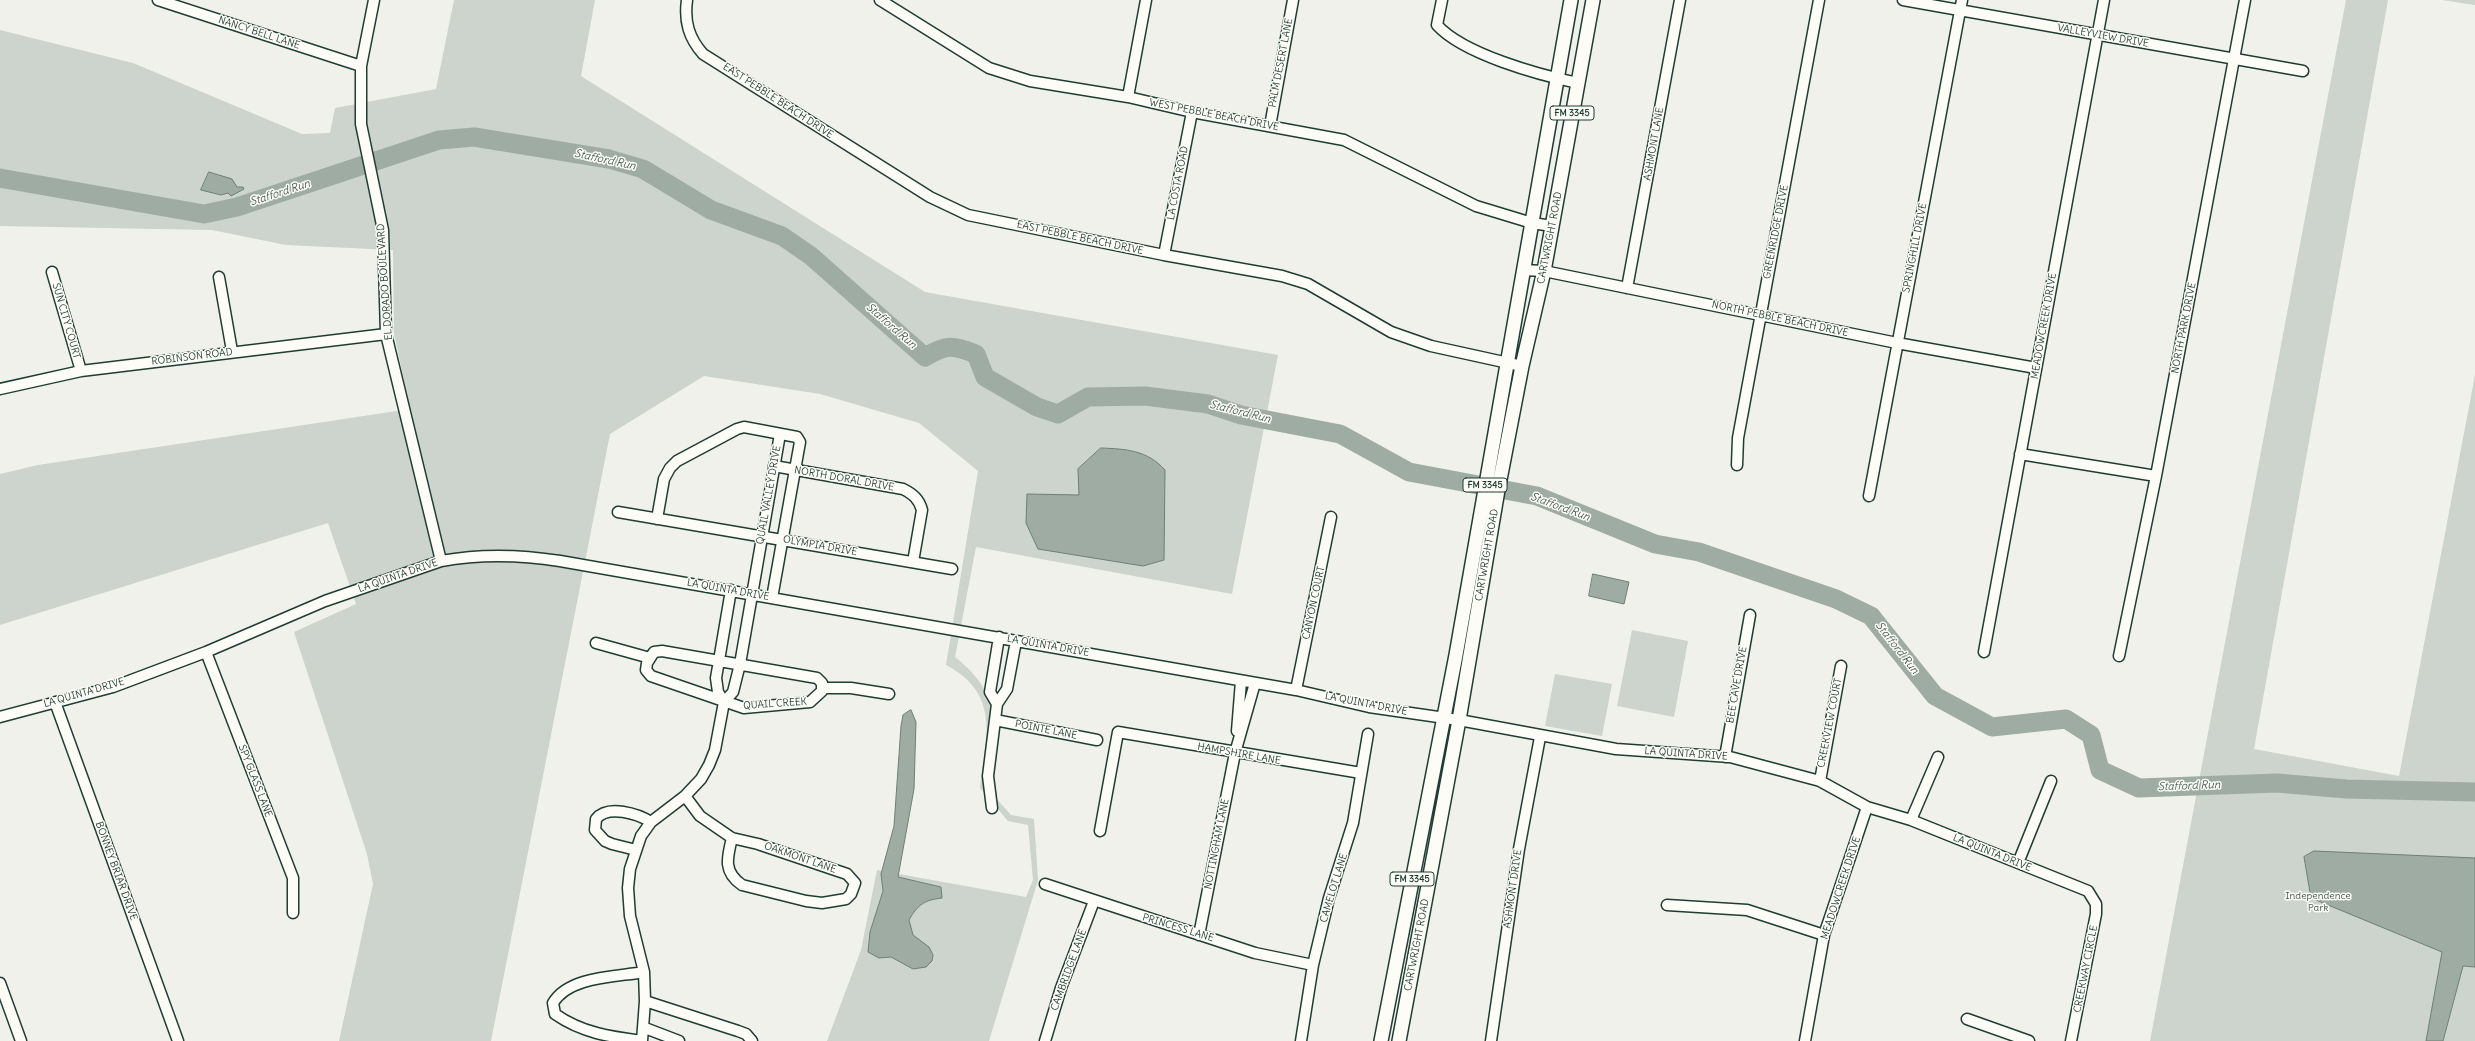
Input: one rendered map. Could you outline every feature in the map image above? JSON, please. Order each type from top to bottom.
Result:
[{"type":"main road","name":"CARTWRIGHT ROAD","points":[[1381,1041],[1444,718],[1571,0]]},
{"type":"main road","name":"CARTWRIGHT ROAD","points":[[1399,1041],[1459,720],[1489,543],[1509,443],[1522,366],[1544,271],[1593,0]]},
{"type":"street","name":"NANCY BELL LANE","points":[[158,0],[361,66]]},
{"type":"street","name":"EL DORADO BOULEVARD","points":[[374,0],[361,66],[361,124],[383,230],[386,334],[441,561]]},
{"type":"street","name":"EAST PEBBLE BEACH DRIVE","points":[[687,0],[686,18],[688,31],[693,42],[703,54],[930,197],[968,215],[1164,255],[1282,276],[1308,284],[1391,332],[1431,346],[1522,366]]},
{"type":"street","name":"WEST PEBBLE BEACH DRIVE","points":[[880,0],[989,68],[1030,81],[1128,97],[1192,112],[1344,140],[1476,206],[1532,222],[1552,226]]},
{"type":"street","points":[[1128,97],[1146,0]]},
{"type":"street","name":"PALM DESERT LANE","points":[[1270,126],[1293,0]]},
{"type":"street","points":[[1442,0],[1437,25],[1447,36],[1481,53],[1556,78],[1578,82]]},
{"type":"street","name":"ASHMONT LANE","points":[[1627,288],[1680,0]]},
{"type":"street","name":"GREENRIDGE DRIVE","points":[[1737,465],[1738,438],[1819,0]]},
{"type":"street","name":"VALLEYVIEW DRIVE","points":[[1903,0],[2303,71]]},
{"type":"street","name":"SPRINGHILL DRIVE","points":[[1869,496],[1962,0]]},
{"type":"street","name":"MEADOWCREEK DRIVE","points":[[1984,652],[2104,0]]},
{"type":"street","name":"NORTH PARK DRIVE","points":[[2119,656],[2156,476],[2245,0]]},
{"type":"street","name":"LA COSTA ROAD","points":[[1164,255],[1192,112]]},
{"type":"street","name":"NORTH PEBBLE BEACH DRIVE","points":[[1523,270],[1544,271],[1897,343],[2036,368]]},
{"type":"street","name":"SUN CITY COURT","points":[[52,272],[81,371]]},
{"type":"street","points":[[219,278],[232,352]]},
{"type":"street","name":"ROBINSON ROAD","points":[[0,389],[81,371],[386,334]]},
{"type":"street","points":[[657,518],[664,479],[677,461],[736,429],[744,428],[780,434]]},
{"type":"street","name":"QUAIL VALLEY DRIVE","points":[[724,702],[733,692],[740,664],[780,434],[797,437],[800,442],[772,598]]},
{"type":"street","points":[[2020,454],[2156,476]]},
{"type":"street","name":"NORTH DORAL DRIVE","points":[[774,466],[903,489],[913,495],[920,502],[922,510],[913,562]]},
{"type":"street","name":"OLYMPIA DRIVE","points":[[618,512],[952,569]]},
{"type":"street","name":"CANYON COURT","points":[[1296,690],[1331,516]]},
{"type":"street","name":"LA QUINTA DRIVE","points":[[0,717],[113,687],[206,652],[325,601],[441,561],[458,558],[535,557],[731,590],[1296,690],[1369,707],[1459,720],[1540,737],[1616,749],[1725,757],[1820,781],[1867,807],[1911,820],[2088,891],[2093,897]]},
{"type":"street","points":[[644,972],[584,982],[566,989],[553,1003],[555,1014],[578,1027],[615,1038],[642,1041],[645,1000],[644,972],[630,916],[628,888],[630,869],[641,836],[651,822],[685,796],[700,779],[709,765],[715,750],[724,702],[718,692],[716,678],[731,590]]},
{"type":"street","name":"BEE CAVE DRIVE","points":[[1725,757],[1750,615]]},
{"type":"street","points":[[997,704],[990,692],[999,637]]},
{"type":"street","points":[[992,808],[988,776],[997,704],[1007,689],[1016,641]]},
{"type":"street","points":[[596,643],[650,658],[654,652],[662,651],[818,678],[822,683],[822,689],[851,688],[889,694]]},
{"type":"street","name":"SPY GLASS LANE","points":[[206,652],[293,878],[293,913]]},
{"type":"street","name":"QUAIL CREEK","points":[[650,658],[646,670],[652,676],[744,708],[810,702],[822,689]]},
{"type":"street","name":"CREEKVIEW COURT","points":[[1820,781],[1841,666]]},
{"type":"street","name":"NOTTINGHAM LANE","points":[[1235,753],[1241,681]]},
{"type":"street","name":"NOTTINGHAM LANE","points":[[1199,935],[1235,753],[1255,683]]},
{"type":"street","name":"BONNEY BRIAR DRIVE","points":[[54,702],[178,1041]]},
{"type":"street","name":"POINTE LANE","points":[[995,720],[1098,740]]},
{"type":"street","name":"HAMPSHIRE LANE","points":[[1100,831],[1118,732],[1361,774]]},
{"type":"street","name":"CAMELOT LANE","points":[[1302,1041],[1313,965],[1328,898],[1353,823],[1368,734]]},
{"type":"street","name":"ASHMONT DRIVE","points":[[1490,1041],[1519,849],[1540,737]]},
{"type":"street","points":[[1911,820],[1938,757]]},
{"type":"street","points":[[2018,863],[2051,781]]},
{"type":"street","name":"OAKMONT LANE","points":[[685,796],[700,816],[732,838],[765,846],[847,874],[855,884],[846,899],[822,903],[806,901],[742,884],[734,879],[727,867],[732,838]]},
{"type":"street","name":"MEADOWCREEK DRIVE","points":[[1805,1041],[1824,935],[1867,807]]},
{"type":"street","points":[[636,850],[605,840],[595,830],[596,819],[601,814],[617,812],[641,816],[651,822]]},
{"type":"street","name":"PRINCESS LANE","points":[[1045,884],[1255,953],[1313,965]]},
{"type":"street","name":"CREEKWAY CIRCLE","points":[[2072,1041],[2096,914],[2093,897]]},
{"type":"street","name":"CAMBRIDGE LANE","points":[[1045,1041],[1061,988],[1094,901]]},
{"type":"street","points":[[1667,906],[1747,910],[1824,935]]},
{"type":"street","points":[[0,983],[21,1041]]},
{"type":"street","points":[[645,1000],[738,1030],[746,1034],[752,1041]]},
{"type":"street","points":[[1967,1019],[2029,1041]]},
{"type":"street","points":[[644,1028],[679,1041]]},
{"type":"green space","points":[[454,0],[595,0],[581,76],[925,292],[1278,355],[1232,594],[976,547],[955,657],[971,672],[982,686],[989,701],[993,731],[986,787],[1011,815],[1034,819],[1038,880],[989,1041],[827,1041],[861,950],[877,870],[1026,897],[1033,880],[1028,825],[1008,821],[980,788],[987,734],[986,718],[982,703],[975,689],[963,676],[946,665],[978,471],[919,423],[820,394],[704,376],[610,434],[491,1041],[339,1041],[373,884],[367,854],[294,632],[356,604],[328,523],[0,625],[0,474],[38,465],[410,409],[394,333],[393,250],[286,245],[212,230],[0,226],[0,30],[133,63],[302,134],[330,133],[335,108],[436,89]]},
{"type":"green space","name":"Independence Park","points":[[2346,0],[2388,0],[2254,749],[2399,776],[2475,375],[2475,1041],[2150,1041]]},
{"type":"green space","points":[[2442,0],[2475,0],[2475,5]]},
{"type":"green space","points":[[1632,630],[1688,641],[1674,717],[1617,706]]},
{"type":"green space","points":[[1555,674],[1612,684],[1602,736],[1545,726]]},
{"type":"shaded area","points":[[209,172],[232,179],[237,187],[243,187],[244,189],[231,196],[228,193],[221,195],[201,190]]},
{"type":"shaded area","points":[[1101,448],[1136,452],[1151,458],[1165,470],[1164,560],[1143,566],[1038,549],[1026,523],[1027,494],[1079,495],[1078,469]]},
{"type":"shaded area","points":[[1593,574],[1629,582],[1624,604],[1589,596]]},
{"type":"shaded area","points":[[911,710],[916,722],[914,789],[898,877],[941,887],[942,898],[931,900],[922,904],[909,920],[913,935],[929,947],[933,955],[932,961],[926,967],[913,969],[891,957],[879,958],[868,952],[870,932],[883,891],[881,874],[894,826],[901,726],[903,715]]},
{"type":"shaded area","points":[[2314,851],[2475,858],[2475,967],[2463,966],[2443,1041],[2426,1041],[2442,952],[2311,898],[2304,857]]},
{"type":"waterway","name":"Stafford Run","points":[[0,178],[204,214],[237,207],[439,140],[474,137],[609,159],[643,169],[711,210],[782,236],[811,256],[925,357],[939,350],[950,347],[976,354],[985,377],[1037,407],[1058,414],[1088,397],[1145,396],[1208,404],[1241,415],[1340,434],[1409,472],[1537,496],[1655,544],[1699,552],[1836,599],[1871,616],[1935,696],[1992,727],[2066,719],[2091,735],[2100,770],[2139,788],[2277,783],[2346,789],[2475,792]]}]
